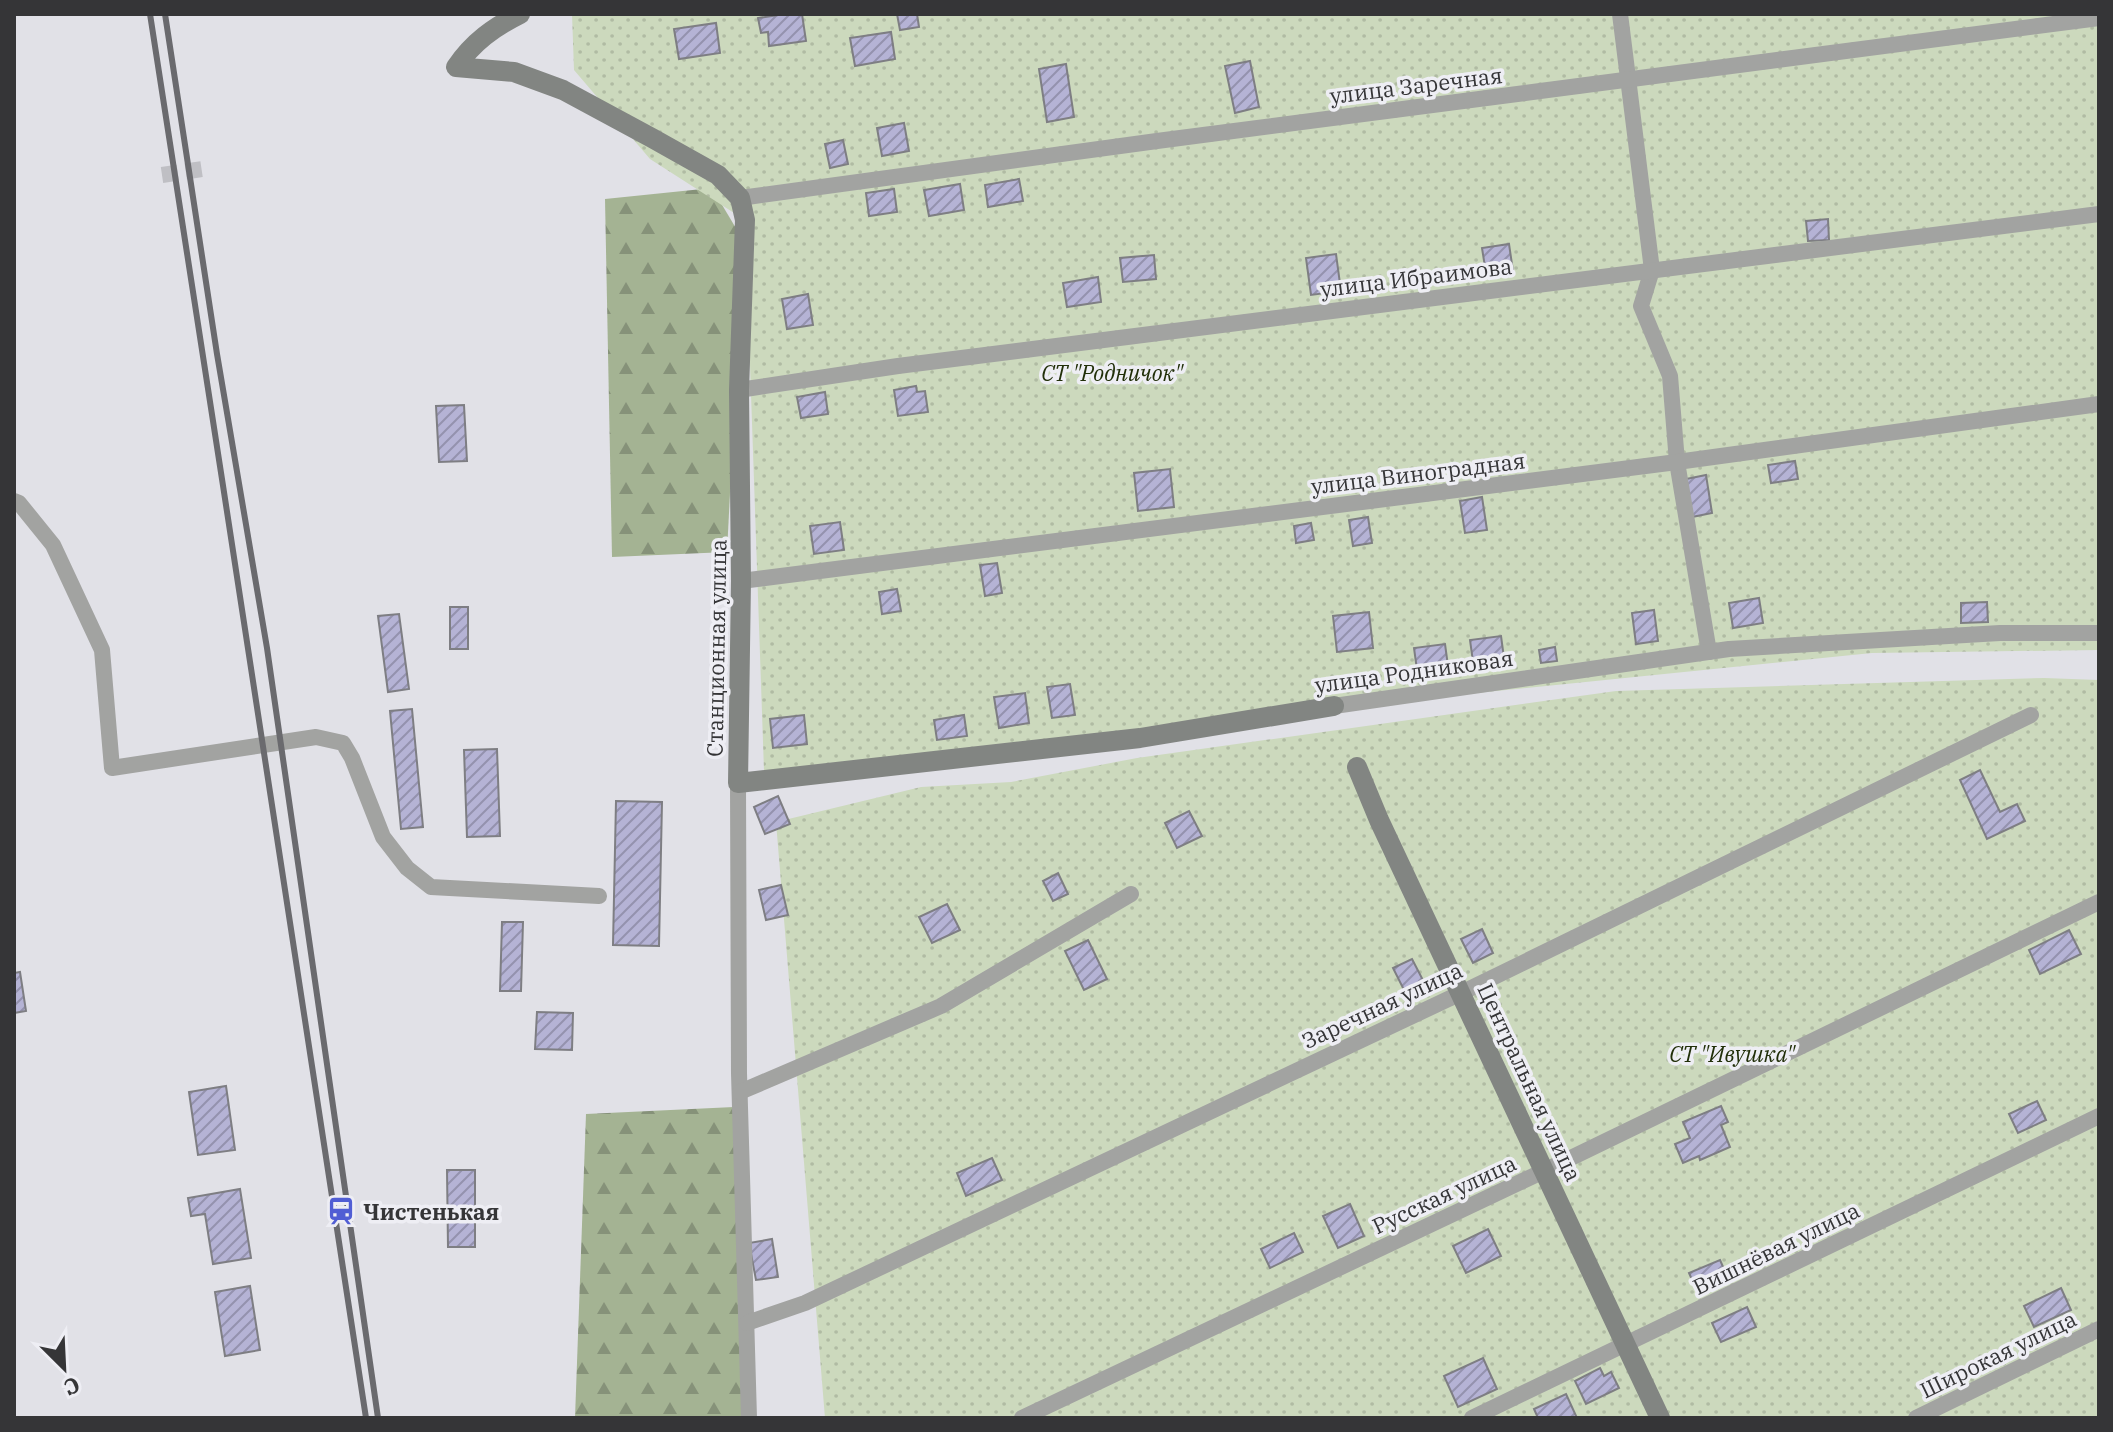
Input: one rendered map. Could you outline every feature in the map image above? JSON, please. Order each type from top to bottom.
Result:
[{"type":"street","points":[[520,14],[496,25],[468,49],[456,67],[514,72],[563,90],[718,175],[740,198]]},
{"type":"street","points":[[1620,14],[1652,270],[1641,306],[1670,376],[1677,462],[1709,652]]},
{"type":"street","name":"улица Заречная","points":[[740,198],[2099,18]]},
{"type":"street","name":"Станционная улица","points":[[740,198],[745,220],[739,390],[740,1092],[749,1418]]},
{"type":"street","name":"улица Ибраимова","points":[[739,390],[898,366],[2099,214]]},
{"type":"street","name":"улица Виноградная","points":[[741,581],[1677,462],[2099,404]]},
{"type":"street","points":[[14,501],[19,503],[53,545],[102,650],[112,768],[316,737],[343,743],[352,758],[383,837],[407,868],[431,887],[599,896]]},
{"type":"street","name":"улица Родниковая","points":[[738,783],[1140,738],[1334,706],[1729,649],[2000,633],[2099,633]]},
{"type":"street","name":"Заречная улица","points":[[747,1323],[805,1303],[1461,993],[2031,715]]},
{"type":"street","name":"Центральная улица","points":[[1357,767],[1379,820],[1660,1418]]},
{"type":"street","points":[[740,1092],[941,1006],[1131,894]]},
{"type":"street","name":"Русская улица","points":[[1022,1418],[1546,1170],[2099,902]]},
{"type":"street","name":"Вишнёвая улица","points":[[1472,1418],[2099,1116]]},
{"type":"street","name":"Широкая улица","points":[[1916,1418],[2099,1329]]},
{"type":"green space","name":"СТ \"Родничок\"","points":[[572,14],[2099,14],[2099,650],[1872,653],[1377,703],[764,771],[745,220],[650,159],[574,70]]},
{"type":"green space","points":[[712,188],[743,240],[727,552],[612,557],[605,199]]},
{"type":"green space","name":"СТ \"Ивушка\"","points":[[2044,678],[2099,680],[2099,1418],[825,1418],[776,822],[921,787],[1011,782],[1137,758],[1616,691]]},
{"type":"green space","points":[[734,1107],[743,1418],[575,1418],[586,1114]]},
{"type":"building","points":[[802,14],[806,41],[769,46],[768,32],[761,33],[758,18]]},
{"type":"building","points":[[897,14],[917,14],[919,27],[900,30]]},
{"type":"building","points":[[716,23],[720,53],[679,59],[674,29]]},
{"type":"building","points":[[891,32],[895,59],[855,66],[850,38]]},
{"type":"building","points":[[1250,61],[1259,107],[1235,113],[1225,66]]},
{"type":"building","points":[[1066,64],[1074,117],[1047,122],[1039,69]]},
{"type":"building","points":[[904,123],[909,151],[882,156],[877,128]]},
{"type":"building","points":[[843,140],[848,164],[830,168],[825,144]]},
{"type":"building","points":[[1019,179],[1023,201],[988,207],[985,185]]},
{"type":"building","points":[[960,184],[964,210],[929,216],[924,190]]},
{"type":"building","points":[[894,189],[897,212],[869,216],[866,193]]},
{"type":"building","points":[[1828,219],[1829,240],[1808,241],[1806,221]]},
{"type":"building","points":[[1509,244],[1513,271],[1491,275],[1490,266],[1485,267],[1482,248]]},
{"type":"building","points":[[1336,254],[1341,291],[1311,295],[1306,258]]},
{"type":"building","points":[[1154,255],[1156,279],[1123,282],[1120,258]]},
{"type":"building","points":[[1098,277],[1101,302],[1067,307],[1063,283]]},
{"type":"building","points":[[808,294],[813,325],[787,329],[782,299]]},
{"type":"building","points":[[916,386],[917,392],[925,391],[928,412],[898,416],[894,390]]},
{"type":"building","points":[[825,392],[828,414],[801,418],[797,397]]},
{"type":"building","points":[[464,405],[467,461],[439,462],[436,406]]},
{"type":"building","points":[[1795,461],[1798,479],[1771,483],[1768,465]]},
{"type":"building","points":[[1170,469],[1174,507],[1138,511],[1134,473]]},
{"type":"building","points":[[1706,475],[1712,513],[1692,517],[1686,479]]},
{"type":"building","points":[[1482,497],[1487,530],[1465,533],[1460,501]]},
{"type":"building","points":[[1368,517],[1372,543],[1353,546],[1349,520]]},
{"type":"building","points":[[840,522],[844,550],[814,554],[810,526]]},
{"type":"building","points":[[1311,523],[1314,540],[1296,543],[1294,526]]},
{"type":"building","points":[[997,563],[1002,593],[985,596],[980,565]]},
{"type":"building","points":[[897,589],[901,611],[882,614],[879,592]]},
{"type":"building","points":[[1759,598],[1763,623],[1733,628],[1729,603]]},
{"type":"building","points":[[1987,602],[1988,622],[1961,623],[1961,603]]},
{"type":"building","points":[[450,607],[468,607],[468,649],[450,649]]},
{"type":"building","points":[[1654,610],[1658,641],[1636,644],[1632,613]]},
{"type":"building","points":[[1369,612],[1373,648],[1337,652],[1333,616]]},
{"type":"building","points":[[399,614],[409,689],[388,692],[378,616]]},
{"type":"building","points":[[1501,636],[1504,658],[1473,662],[1470,640]]},
{"type":"building","points":[[1445,644],[1448,666],[1417,670],[1414,648]]},
{"type":"building","points":[[1555,647],[1557,661],[1541,663],[1539,650]]},
{"type":"building","points":[[1070,684],[1075,715],[1052,718],[1047,687]]},
{"type":"building","points":[[1025,693],[1029,723],[999,728],[994,697]]},
{"type":"building","points":[[412,709],[423,827],[401,829],[390,711]]},
{"type":"building","points":[[804,715],[807,744],[773,748],[770,719]]},
{"type":"building","points":[[964,715],[967,736],[937,740],[934,720]]},
{"type":"building","points":[[497,749],[500,836],[467,837],[464,750]]},
{"type":"building","points":[[1980,770],[2000,812],[2017,804],[2025,821],[1987,839],[1960,780]]},
{"type":"building","points":[[778,796],[790,824],[765,834],[754,807]]},
{"type":"building","points":[[616,801],[662,802],[659,946],[613,945]]},
{"type":"building","points":[[1189,811],[1202,836],[1177,848],[1165,823]]},
{"type":"building","points":[[1058,873],[1068,894],[1053,901],[1043,881]]},
{"type":"building","points":[[781,885],[788,915],[766,920],[759,890]]},
{"type":"building","points":[[947,904],[960,930],[932,943],[919,917]]},
{"type":"building","points":[[502,922],[523,922],[521,991],[500,991]]},
{"type":"building","points":[[1482,929],[1493,953],[1473,963],[1461,939]]},
{"type":"building","points":[[2069,930],[2081,954],[2040,974],[2029,950]]},
{"type":"building","points":[[1088,940],[1107,979],[1084,990],[1065,951]]},
{"type":"building","points":[[1412,959],[1426,986],[1407,996],[1393,968]]},
{"type":"building","points":[[20,972],[26,1011],[14,1013],[14,973]]},
{"type":"building","points":[[537,1012],[573,1013],[572,1050],[535,1049]]},
{"type":"building","points":[[226,1086],[235,1150],[198,1155],[189,1092]]},
{"type":"building","points":[[2037,1101],[2046,1120],[2018,1133],[2009,1114]]},
{"type":"building","points":[[1721,1106],[1728,1122],[1721,1125],[1730,1147],[1700,1160],[1699,1156],[1683,1163],[1675,1144],[1690,1138],[1683,1122]]},
{"type":"building","points":[[992,1158],[1002,1180],[966,1196],[957,1173]]},
{"type":"building","points":[[447,1170],[475,1170],[475,1247],[448,1247]]},
{"type":"building","points":[[240,1189],[251,1258],[213,1264],[205,1214],[191,1216],[188,1198]]},
{"type":"building","points":[[1350,1204],[1364,1236],[1338,1248],[1323,1216]]},
{"type":"building","points":[[1488,1229],[1501,1256],[1466,1273],[1453,1246]]},
{"type":"building","points":[[1294,1233],[1303,1252],[1270,1268],[1261,1249]]},
{"type":"building","points":[[772,1239],[778,1277],[756,1280],[749,1243]]},
{"type":"building","points":[[1720,1260],[1728,1278],[1697,1291],[1689,1273]]},
{"type":"building","points":[[250,1286],[260,1350],[225,1356],[215,1292]]},
{"type":"building","points":[[2061,1288],[2071,1310],[2034,1327],[2024,1306]]},
{"type":"building","points":[[1747,1307],[1756,1327],[1721,1342],[1712,1323]]},
{"type":"building","points":[[1483,1358],[1497,1389],[1458,1407],[1444,1376]]},
{"type":"building","points":[[1600,1368],[1604,1376],[1611,1372],[1619,1388],[1586,1404],[1575,1381]]},
{"type":"building","points":[[1566,1394],[1577,1418],[1538,1418],[1534,1409]]},
{"type":"tunnel","points":[[162,175],[209,168]]},
{"type":"railway","points":[[150,14],[366,1418]]},
{"type":"railway","points":[[165,14],[217,354],[267,648],[378,1418]]},
{"type":"place","name":"Чистенькая","points":[[341,1211]]}]
